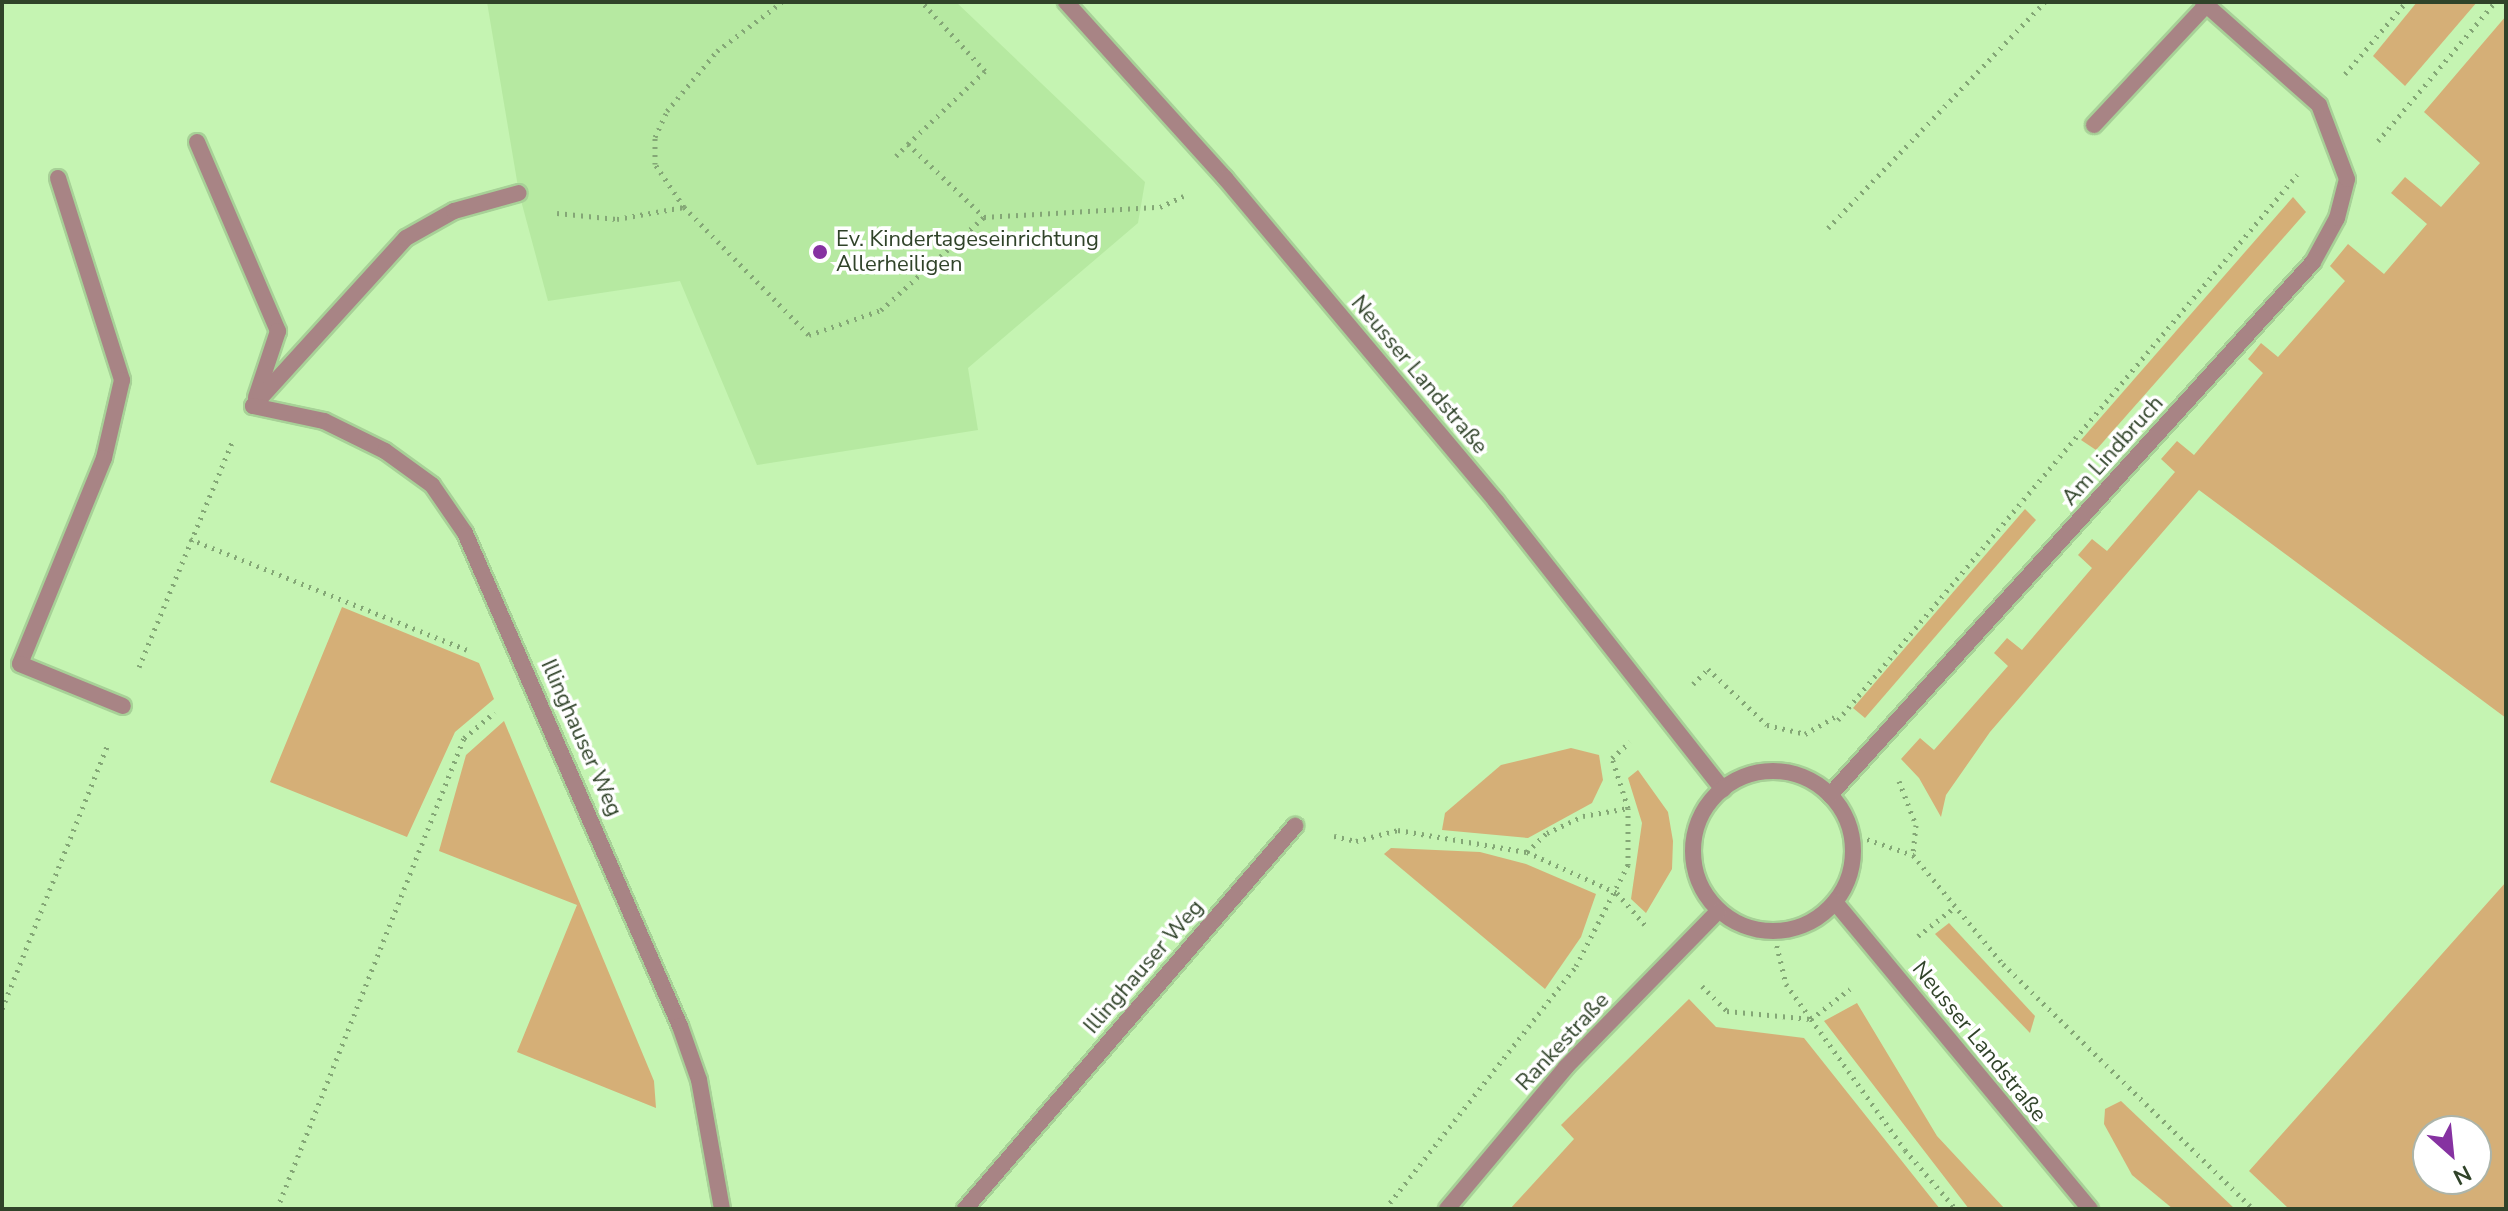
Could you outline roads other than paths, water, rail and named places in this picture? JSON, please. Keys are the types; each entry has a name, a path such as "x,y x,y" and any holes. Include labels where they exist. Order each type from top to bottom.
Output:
{"street":[{"name":"Neusser Landstraße","path":"1066,2 1225,178 1723,789"},
{"name":"Am Lindbruch","path":"1830,795 2313,262 2337,218 2347,179 2319,105 2206,3"},
{"path":"2094,125 2206,3"},
{"path":"197,142 278,331 253,406"},
{"path":"58,178 122,380 104,458 20,664 123,706"},
{"path":"253,406 406,238 454,211 519,193"},
{"name":"Illinghauser Weg","path":"253,406 324,421 385,451 432,485 465,533 680,1026 699,1080 722,1209"},
{"path":"1776,771 1814,782 1830,795 1852,834 1852,866 1835,902 1813,921 1773,930 1752,930 1718,911 1699,886 1693,847 1705,807 1723,789 1776,771"},
{"name":"Illinghauser Weg","path":"965,1209 1295,826"},
{"name":"Neusser Landstraße","path":"1835,902 2090,1209"},
{"name":"Rankestraße","path":"1447,1209 1566,1067 1718,911"}],"place":[{"name":"Ev. Kindertageseinrichtung Allerheiligen","path":"820,252"}]}
